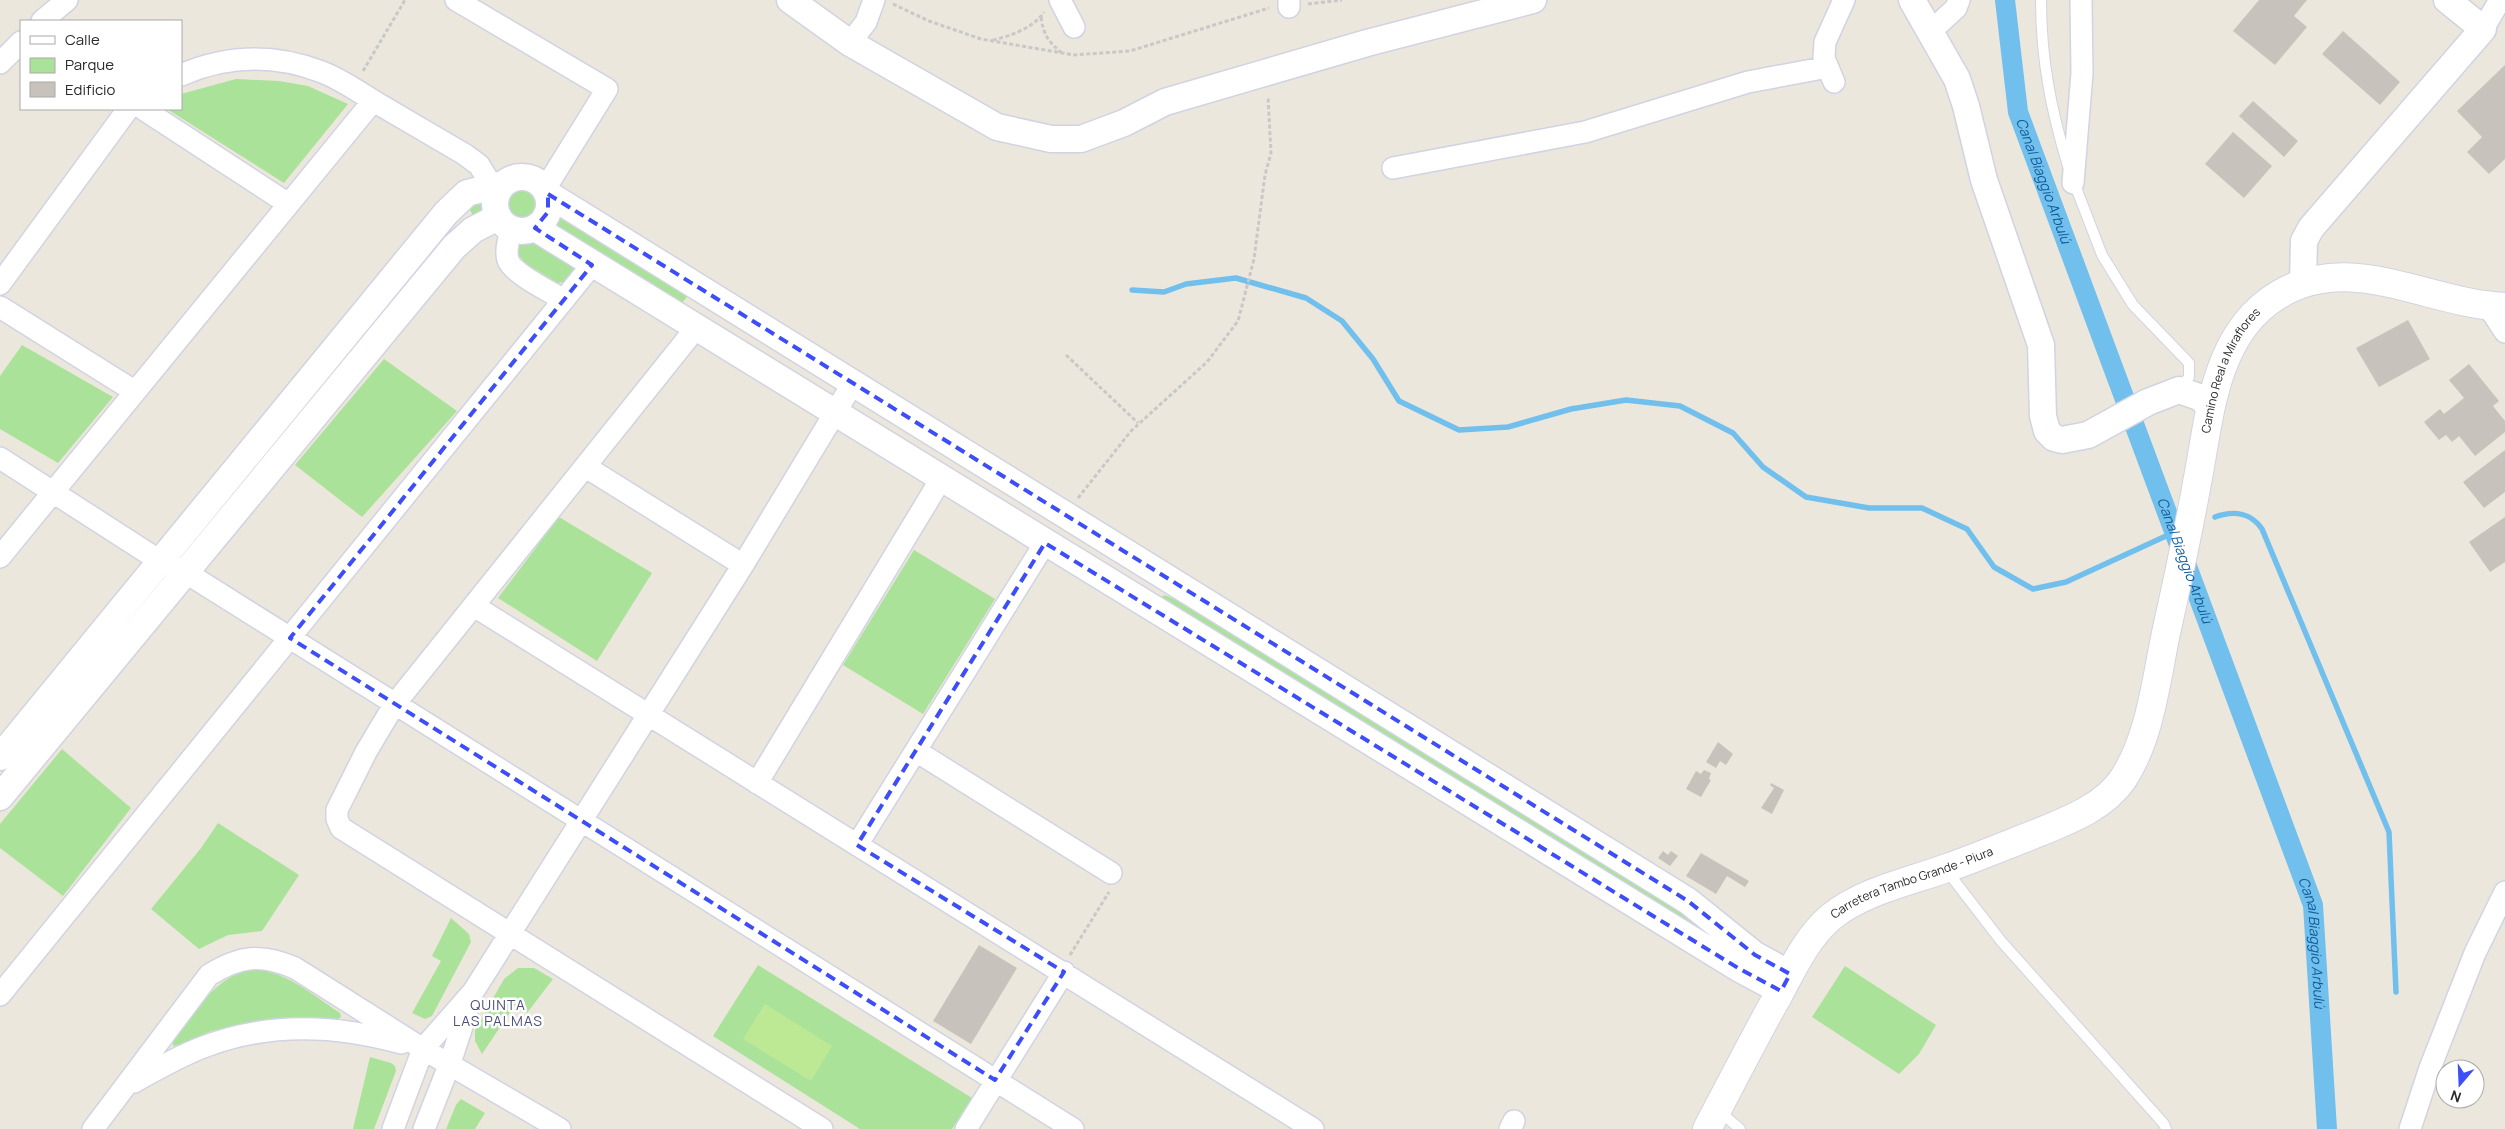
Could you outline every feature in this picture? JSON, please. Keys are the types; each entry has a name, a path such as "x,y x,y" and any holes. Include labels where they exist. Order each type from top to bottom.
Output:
{"main road":[{"name":"Camino Real a Miraflores","path":"2154,688 2197,484 2210,406 2220,373 2234,342 2247,322 2266,303 2303,283 2338,277 2391,282 2463,303 2497,306"},
{"name":"Carretera Tambo Grande - Piura","path":"1712,1119 1805,947 1829,918 1851,904 1886,888 1946,868 2078,816 2101,800 2121,782 2136,754 2154,688"}],"street":[{"path":"43,20 66,0"},
{"path":"0,797 454,247 473,230 544,220 548,212 546,192 608,89 456,0"},
{"path":"790,0 850,43 997,127 1051,139 1081,140 1124,123 1165,102 1367,43 1533,0"},
{"path":"850,43 866,22 874,0"},
{"path":"1393,168 1585,132 1748,82 1831,74 1824,58 1826,42 1844,0"},
{"path":"1912,0 1957,79 1975,138 1984,180 2040,345 2043,416 2047,431 2054,438 2062,440 2088,435 2148,402 2179,390 2199,397 2210,406"},
{"path":"1931,31 1956,8 1959,0"},
{"path":"2074,183 2082,72 2081,0"},
{"path":"2303,283 2304,241 2311,228 2496,15 2447,0"},
{"path":"1053,4 1074,27"},
{"path":"0,63 20,43"},
{"path":"182,75 218,63 238,59 268,59 292,63 324,73 464,154 498,185"},
{"path":"0,557 373,100"},
{"path":"0,284 127,110"},
{"path":"145,110 287,203"},
{"path":"0,757 446,213 467,192 498,185 510,179 528,177 536,181 546,192 1688,901 1785,982"},
{"path":"498,185 494,200 514,225 592,265 696,328 1738,968 1785,982"},
{"path":"514,225 506,251 508,261 514,270 564,300"},
{"path":"0,994 592,265"},
{"path":"2497,306 2505,332"},
{"path":"0,308 134,391"},
{"path":"696,328 394,705 366,752 337,810 338,823 341,828 822,1129"},
{"path":"393,1129 423,1049 473,992 509,932 743,565 853,383"},
{"path":"0,458 160,561 184,572 290,638 580,822 1072,1129"},
{"path":"586,467 743,565"},
{"path":"757,783 941,479"},
{"path":"857,846 1045,543"},
{"path":"474,606 857,846 1063,971 1313,1129"},
{"path":"916,750 1112,879"},
{"path":"2410,1129 2430,1068 2475,953 2505,892"},
{"path":"93,1129 209,975 226,964 261,957 277,960 295,968 423,1049 450,1063 560,1129"},
{"path":"966,1129 1063,971"},
{"path":"424,1129 450,1063 473,992"},
{"path":"128,1085 180,1057 206,1046 259,1032 292,1029 334,1029 370,1034 423,1049"}],"lane":[{"path":"2041,0 2043,58 2053,116 2074,183 2102,255 2133,305 2189,363 2189,377 2179,390"},
{"path":"1946,868 2001,941 2164,1124 2166,1129"},
{"path":"1712,1119 1740,1129"}],"path":[{"path":"353,89 405,0"},
{"path":"1289,3 1342,0"},
{"path":"990,41 1008,37 1041,16 1053,4"},
{"path":"1041,16 1042,31 1052,45 1064,54"},
{"path":"1065,515 1138,423 1207,362 1238,321 1254,259 1265,175 1271,153 1264,72"},
{"path":"1066,355 1138,423"},
{"path":"1063,971 1112,879"}],"highlighted area":[{"path":"548,194 1688,901 1755,955 1790,974 1781,991 1738,968 1045,543 857,845 1064,972 995,1080 290,638 592,265 535,228 548,212"}],"green space":[{"path":"236,79 279,81 308,86 348,104 284,183 169,110 182,110 182,94"},
{"path":"523,190 534,194 538,205 534,216 523,220 512,216 508,205 512,194"},
{"path":"488,198 489,209 474,218 465,200"},
{"path":"554,212 690,293 679,307 549,223"},
{"path":"531,239 574,266 573,274 565,282 558,283 526,264 516,252 520,242"},
{"path":"22,345 113,397 58,463 0,429 0,376"},
{"path":"384,359 457,411 362,517 295,465"},
{"path":"559,517 652,573 597,661 498,598"},
{"path":"914,550 995,599 923,714 843,665"},
{"path":"1164,595 1202,609 1601,854 1747,959 1159,600"},
{"path":"62,749 131,808 63,896 0,848 0,824"},
{"path":"218,823 299,875 262,931 228,935 199,949 151,909 201,848"},
{"path":"451,918 469,934 471,942 432,1016 425,1019 412,1013 441,961 432,956"},
{"path":"758,965 972,1098 952,1129 860,1129 713,1036"},
{"path":"1845,966 1936,1025 1919,1054 1899,1074 1812,1017"},
{"path":"518,968 534,968 553,979 527,1013 515,1005 482,1054 475,1041 475,1030 504,979"},
{"path":"254,969 289,979 340,1013 341,1017 338,1019 306,1018 243,1024 212,1031 183,1044 173,1046 173,1039 199,1006 218,986 241,973"},
{"path":"765,1004 832,1046 811,1081 743,1039"},
{"path":"370,1057 391,1063 395,1066 396,1071 374,1129 353,1129"},
{"path":"461,1099 485,1113 475,1129 446,1129 456,1105"}],"building":[{"path":"2259,0 2307,0 2294,16 2307,27 2275,65 2233,31"},
{"path":"2343,31 2400,82 2380,105 2322,54"},
{"path":"2505,65 2505,159 2489,174 2467,152 2482,137 2457,111"},
{"path":"2253,101 2298,141 2284,157 2239,116"},
{"path":"2233,132 2272,166 2244,198 2205,164"},
{"path":"2408,320 2430,359 2379,387 2356,348"},
{"path":"2469,364 2499,401 2493,406 2505,421 2505,432 2475,456 2459,436 2452,442 2446,435 2439,440 2424,422 2440,409 2444,414 2464,398 2449,380"},
{"path":"2505,450 2505,492 2484,508 2463,482"},
{"path":"2505,517 2505,562 2490,572 2469,542"},
{"path":"1718,742 1733,754 1726,765 1720,761 1716,768 1706,762"},
{"path":"1704,770 1711,773 1709,779 1711,780 1701,797 1686,789 1696,771 1701,774"},
{"path":"1771,783 1784,790 1772,814 1761,808 1774,788 1770,785"},
{"path":"1663,851 1668,855 1671,851 1678,856 1670,866 1658,858"},
{"path":"1701,853 1749,881 1745,887 1727,876 1716,894 1686,876"},
{"path":"979,945 1017,968 971,1044 933,1021"}],"waterway":[{"name":"Canal Biaggio Arbulú","path":"2005,0 2018,112 2313,905 2327,1129"},
{"path":"1132,290 1164,292 1186,284 1236,278 1306,298 1342,321 1373,359 1399,401 1459,430 1508,427 1571,409 1626,400 1680,406 1733,433 1763,467 1806,497 1869,508 1922,508 1967,529 1994,567 2033,589 2066,582 2179,530"},
{"path":"2215,517 2242,514 2253,519 2262,529 2389,832 2396,992"}],"district":[{"name":"QUINTA LAS PALMAS","path":"498,1014"}]}
